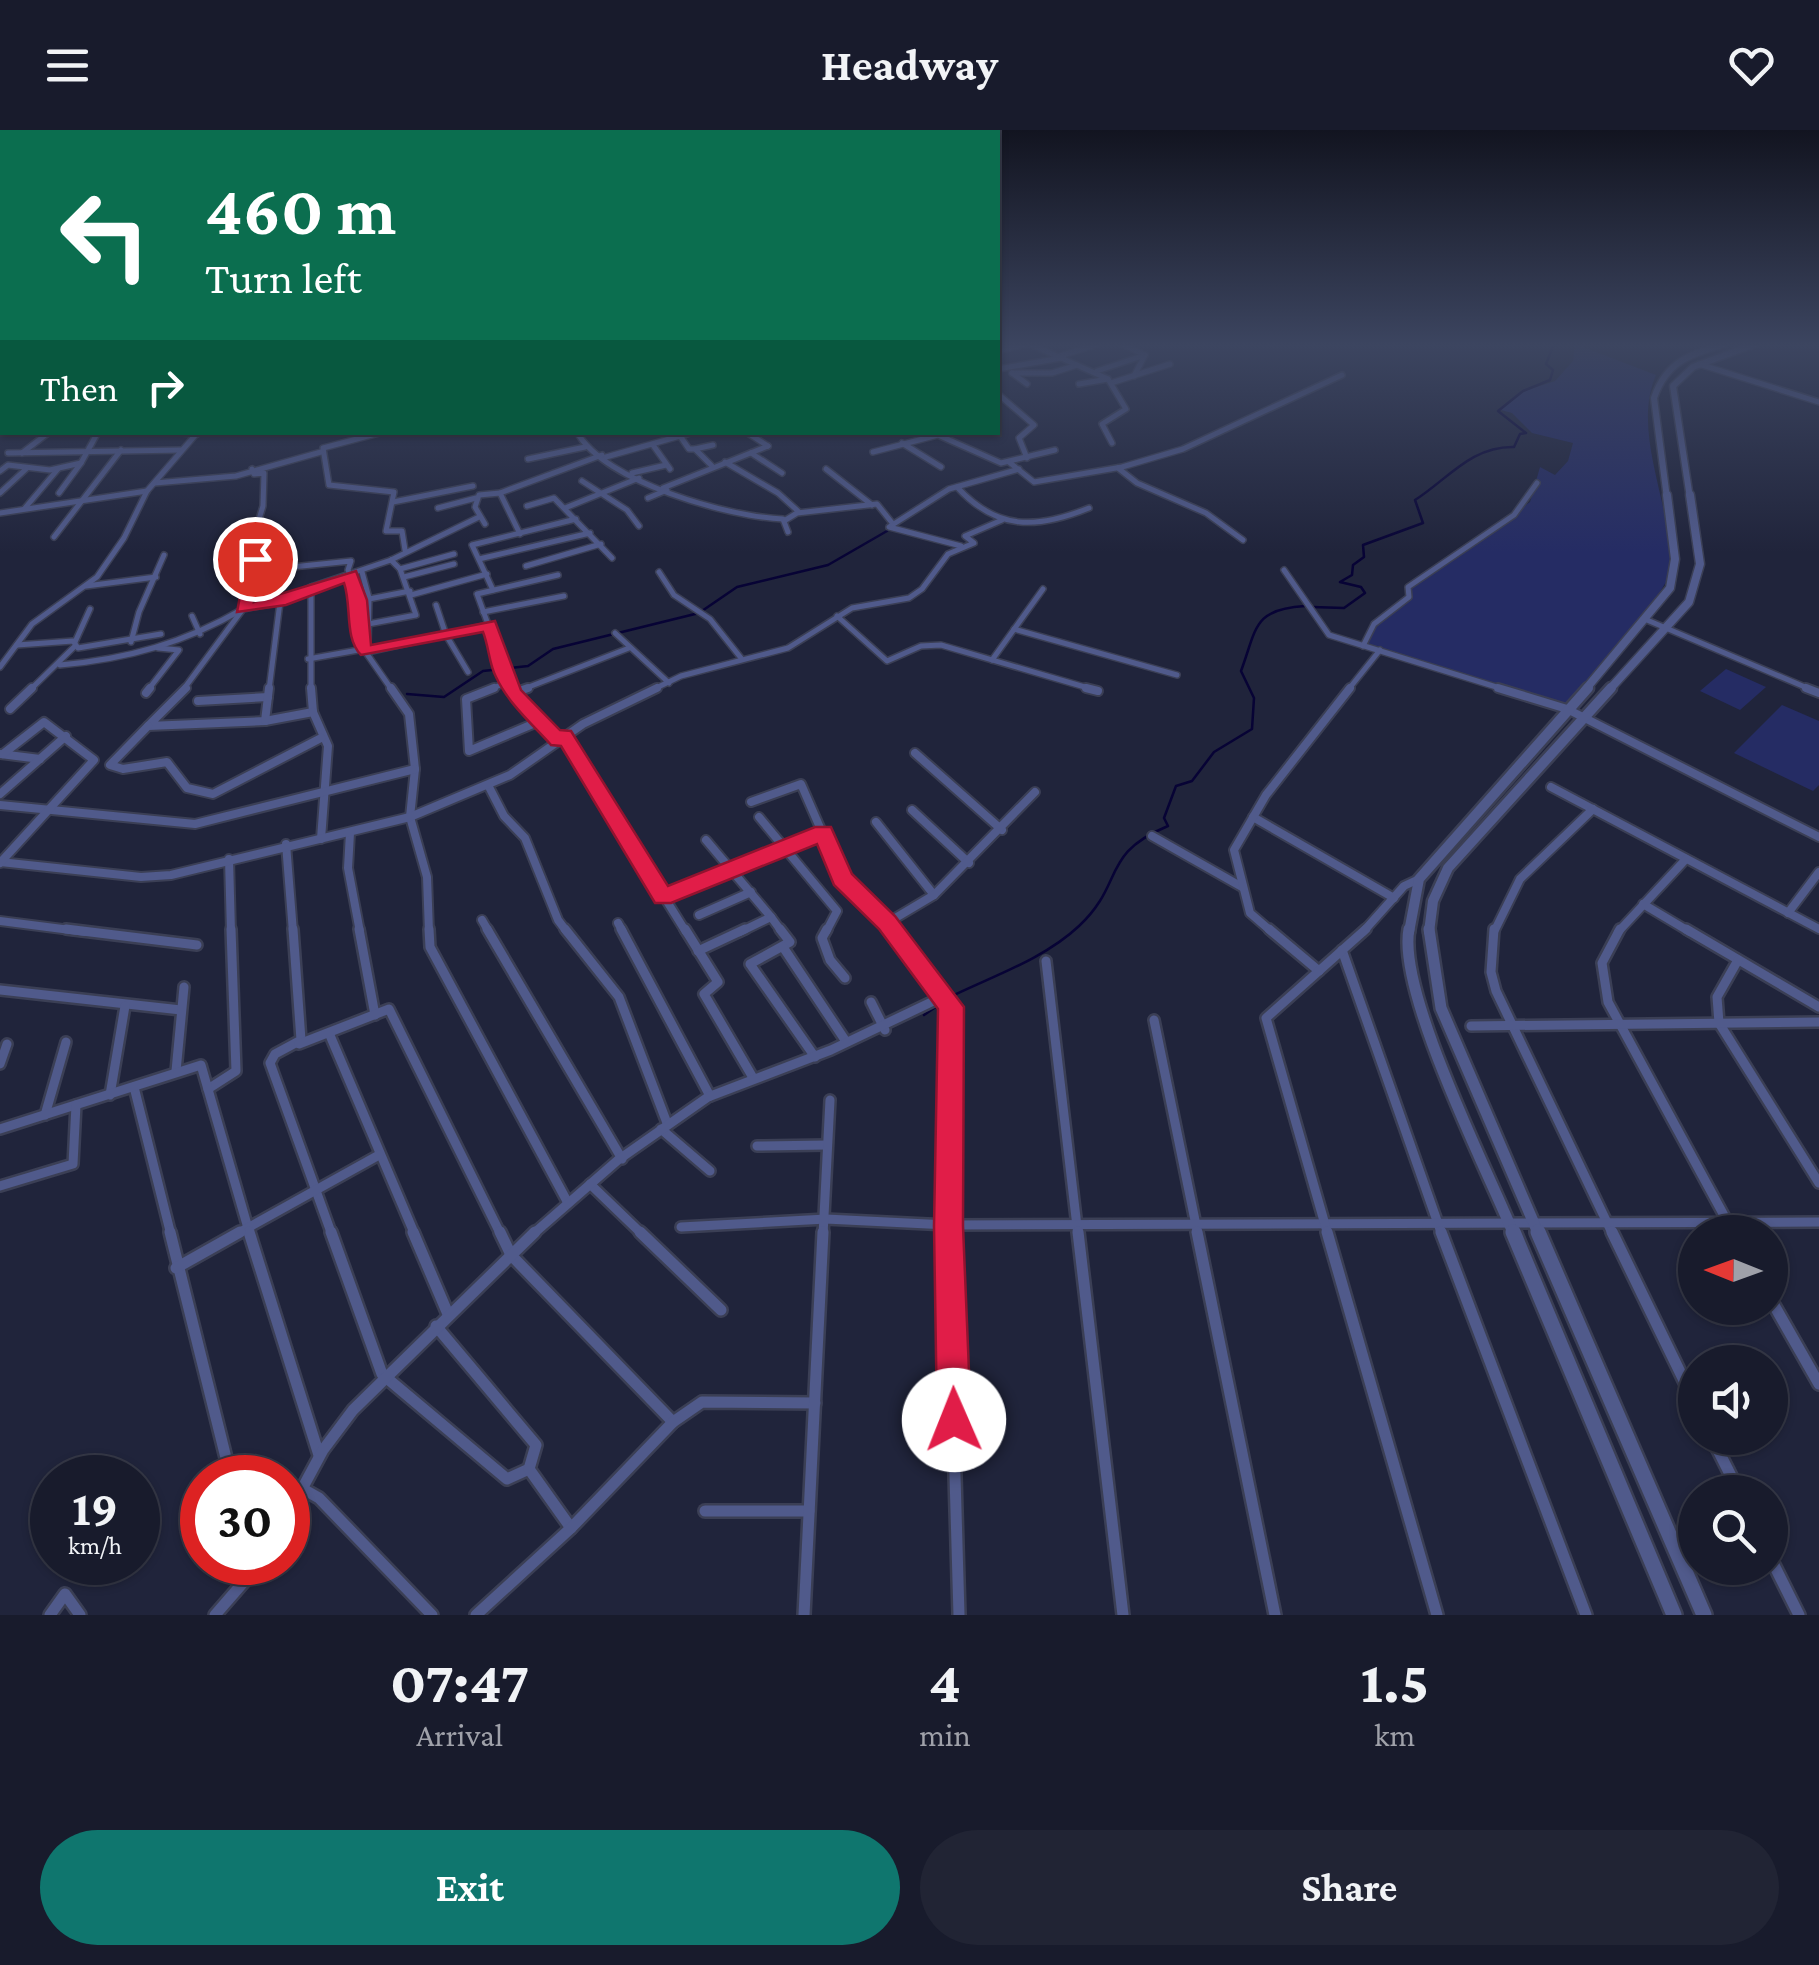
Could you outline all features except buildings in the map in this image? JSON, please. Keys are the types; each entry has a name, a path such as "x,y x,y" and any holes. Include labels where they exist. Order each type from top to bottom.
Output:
{"street":[{"path":"1024,413 1034,425 1019,438 1026,458"},
{"path":"1112,443 1102,424 1119,413"},
{"path":"873,452 940,435 954,445 1009,462 1034,482 1183,448 1259,413"},
{"path":"1437,1615 1266,1018 1419,878 1649,618 1675,572 1656,413"},
{"path":"1677,413 1700,564 1698,582 1689,602 1448,868 1438,882 1429,922 1430,964 1441,1008 1704,1615"},
{"path":"22,453 45,435"},
{"path":"59,493 82,464 97,435"},
{"path":"0,667 32,624 110,561 147,491 195,435"},
{"path":"155,483 205,480 322,452 326,446 372,435"},
{"path":"579,435 585,447 640,478 751,518 772,516 784,521 788,532"},
{"path":"630,473 668,467 645,435"},
{"path":"438,508 500,493 676,435"},
{"path":"680,435 688,450 713,445"},
{"path":"648,498 712,466 768,446 751,435"},
{"path":"904,443 906,435"},
{"path":"904,443 941,468"},
{"path":"528,459 585,447"},
{"path":"695,449 712,466"},
{"path":"54,537 121,450"},
{"path":"8,452 181,450"},
{"path":"1009,462 1055,450"},
{"path":"322,452 329,486 394,492 386,531 402,531 405,550"},
{"path":"751,453 782,473"},
{"path":"725,462 778,493 799,513"},
{"path":"1662,463 1684,467"},
{"path":"0,471 8,465 26,469 82,464"},
{"path":"1117,466 1137,483 1206,513 1243,540"},
{"path":"26,508 60,467"},
{"path":"0,493 26,469"},
{"path":"252,469 254,474 264,474 263,506 252,542 255,559 243,609 196,677 110,760 110,766 122,769 167,762 186,788 213,794 321,738"},
{"path":"826,469 872,506"},
{"path":"960,546 951,540 913,536 889,527 956,487 1019,470"},
{"path":"565,508 640,478"},
{"path":"364,479 365,491"},
{"path":"582,481 627,510 639,526"},
{"path":"1363,646 1363,639 1380,619 1409,596 1408,587 1508,520 1530,502 1536,483"},
{"path":"393,502 473,484 479,517 485,524"},
{"path":"1666,486 1678,485 1688,491"},
{"path":"956,487 979,513 1033,526 1089,508"},
{"path":"0,513 147,491"},
{"path":"500,493 520,534"},
{"path":"526,506 553,498 612,558"},
{"path":"784,521 799,513 878,504 893,524"},
{"path":"60,665 124,657 200,634 243,609 280,602 311,587 362,572 479,517"},
{"path":"493,590 472,545 576,519"},
{"path":"0,862 141,877 172,875 410,816 488,785 561,738 669,683 741,658 788,648 852,608 908,598 960,546 974,543 965,536 1002,520"},
{"path":"479,559 590,533"},
{"path":"526,566 601,544"},
{"path":"124,657 131,642 130,628 164,554"},
{"path":"400,569 454,554"},
{"path":"364,625 416,614 400,569 391,560"},
{"path":"292,567 350,561 350,574 365,599"},
{"path":"404,578 454,564"},
{"path":"1284,570 1322,631 1567,709 1819,837"},
{"path":"362,572 365,650 385,686 410,714 415,769 410,816 426,877 430,947 568,1203"},
{"path":"659,572 682,604 704,614 741,658"},
{"path":"365,599 410,593 487,574"},
{"path":"558,575 477,594 503,670 514,693 561,738 718,983 704,994 752,1076"},
{"path":"80,587 156,577"},
{"path":"311,587 308,658 313,712 321,738 328,746 320,839"},
{"path":"992,660 1043,589"},
{"path":"483,612 564,596"},
{"path":"265,721 280,602"},
{"path":"436,605 446,634 468,672"},
{"path":"10,710 60,665 75,645 90,609"},
{"path":"192,616 200,634"},
{"path":"837,616 887,661 921,646 941,645 1098,691"},
{"path":"1649,618 1819,691"},
{"path":"308,658 489,625"},
{"path":"1014,630 1178,675"},
{"path":"615,633 669,683"},
{"path":"17,644 131,642 161,634"},
{"path":"146,693 179,650 158,648"},
{"path":"514,693 629,648"},
{"path":"1319,971 1250,913 1234,850 1253,817 1380,650"},
{"path":"508,682 466,699 469,752 540,721"},
{"path":"198,701 268,697"},
{"path":"148,726 265,721 313,712"},
{"path":"0,862 94,760 42,722 1,754"},
{"path":"0,794 66,736"},
{"path":"915,753 1002,830"},
{"path":"1,754 40,758"},
{"path":"0,805 195,824 415,769"},
{"path":"751,802 801,784 842,878 887,922 951,1007 948,1226 959,1615"},
{"path":"488,785 504,816 525,838 558,920 619,997 664,1126 710,1171"},
{"path":"1551,786 1819,928"},
{"path":"887,922 934,894 1002,830 1035,792"},
{"path":"1593,809 1514,883 1494,924 1491,973 1510,1023 1678,1368"},
{"path":"912,810 969,862"},
{"path":"759,817 838,911 822,938 830,960 845,978"},
{"path":"1253,817 1394,898"},
{"path":"876,822 934,894"},
{"path":"350,833 348,868 375,1015"},
{"path":"663,897 823,833"},
{"path":"1152,836 1242,888"},
{"path":"706,840 790,938 783,947 750,964 815,1056"},
{"path":"286,844 299,1044"},
{"path":"208,1089 236,1071 229,858"},
{"path":"1686,859 1616,933 1601,960 1604,993 1616,1024 1723,1215"},
{"path":"1788,913 1819,872"},
{"path":"1419,878 1407,941 1416,1002 1674,1615"},
{"path":"699,915 751,892"},
{"path":"1643,904 1819,1007"},
{"path":"698,951 770,916"},
{"path":"482,920 622,1158"},
{"path":"0,922 197,944"},
{"path":"618,923 710,1096"},
{"path":"783,947 845,1040"},
{"path":"1342,950 1438,1224 1586,1615"},
{"path":"1738,960 1716,992 1714,1009 1719,1023 1819,1183"},
{"path":"1046,961 1124,1615"},
{"path":"176,1071 184,987"},
{"path":"0,990 181,1010"},
{"path":"310,1473 382,1374 568,1203 664,1126 710,1096 752,1076 815,1056 845,1040 885,1030 944,996"},
{"path":"871,1002 885,1030"},
{"path":"110,1095 125,1006"},
{"path":"436,1326 536,1445 529,1469 507,1479 382,1374 270,1063 274,1054 389,1009 512,1255 673,1422"},
{"path":"1154,1020 1275,1615"},
{"path":"1471,1026 1818,1023"},
{"path":"329,1033 448,1314"},
{"path":"46,1115 66,1042"},
{"path":"0,1064 8,1044"},
{"path":"0,1129 201,1065 320,1455"},
{"path":"134,1088 225,1455"},
{"path":"804,1615 830,1100"},
{"path":"0,1186 74,1164 76,1105"},
{"path":"758,1146 827,1145"},
{"path":"176,1268 379,1156"},
{"path":"590,1184 721,1310"},
{"path":"681,1227 826,1218 948,1226 1678,1225"},
{"path":"1788,1224 1819,1222"},
{"path":"1785,1325 1819,1384"},
{"path":"476,1615 570,1528 673,1422 702,1402 815,1403"},
{"path":"529,1469 570,1528"},
{"path":"310,1493 432,1615"},
{"path":"705,1511 809,1511"},
{"path":"215,1615 240,1585"},
{"path":"1784,1585 1798,1615"},
{"path":"50,1615 65,1594 80,1615"}],"shaded area":[{"path":"1512,413 1648,413 1668,534 1669,577 1567,709 1363,646 1374,624 1409,597 1408,587 1530,502 1540,467 1555,475 1568,461 1573,443 1532,433"},
{"path":"1726,669 1766,687 1740,710 1700,691"},
{"path":"1782,705 1819,721 1819,785 1813,791 1734,753"}],"waterway":[{"path":"1312,607 1344,608 1365,593 1361,587 1340,582 1352,575 1353,565 1364,557 1363,545 1423,523 1415,500 1472,458 1514,447 1520,434 1526,433 1501,413"},
{"path":"407,694 444,697 483,671 528,666 553,649 699,613 737,587 828,565 887,531"},
{"path":"950,997 1050,948 1093,911 1132,847 1168,826 1164,818 1176,786 1192,781 1214,752 1252,729 1254,698 1241,671 1260,623 1275,611 1305,606"},
{"path":"924,1015 940,1004"}],"route":[{"path":"255,559 243,609 280,602 350,574 359,600 360,644 367,652 489,625 502,654 502,672 514,693 558,740 564,736 663,897 823,833 842,878 887,922 951,1007 948,1226 954,1420"}]}
